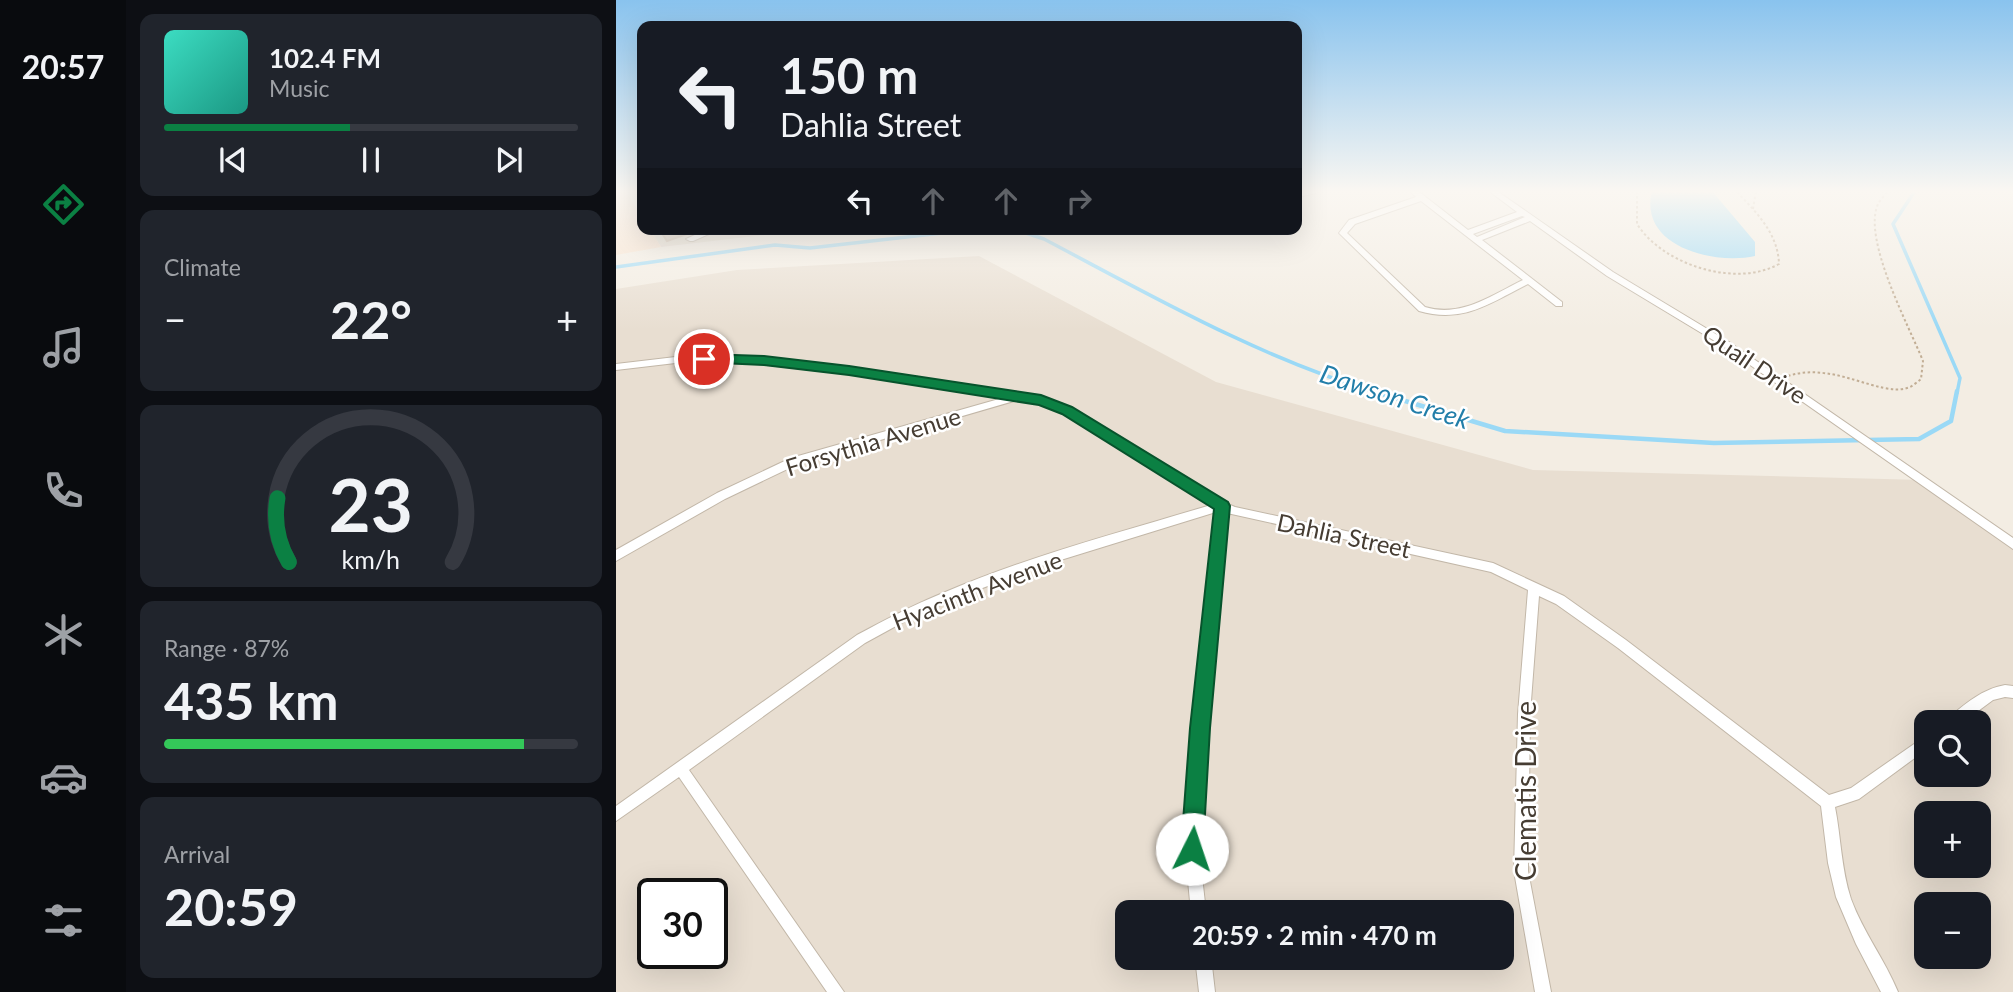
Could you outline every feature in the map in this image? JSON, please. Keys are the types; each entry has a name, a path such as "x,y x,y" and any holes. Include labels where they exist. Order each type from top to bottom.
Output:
{"street":[{"path":"690,239 694,237"},
{"path":"1347,237 1422,309 1436,314 1457,314 1529,281"},
{"path":"1473,237 1559,304"},
{"path":"1476,240 1482,237"},
{"name":"Quail Drive","path":"1557,237 1780,381 2013,544"},
{"name":"Dahlia Street","path":"616,367 672,360 731,358 849,371 1023,396 1067,410 1222,506 1493,568 1560,600 1622,644 1827,802"},
{"name":"Forsythia Avenue","path":"616,556 721,496 795,461 1023,396"},
{"path":"1198,900 1192,849 1200,728 1222,506"},
{"name":"Hyacinth Avenue","path":"616,814 861,639 900,616 1012,573 1222,506"},
{"name":"Clematis Drive","path":"1534,588 1524,714 1521,871 1543,992"},
{"path":"1969,710 1991,694 2004,689 2013,692"},
{"path":"1889,992 1863,944 1839,882 1834,830 1827,802 1854,794 1914,750"},
{"path":"681,769 836,992"},
{"path":"1204,970 1207,992"}],"path":[{"path":"1646,237 1668,254 1693,263 1738,273 1766,271 1779,264 1780,252 1772,237"},
{"path":"1780,381 1795,373 1821,372 1902,389 1921,379 1923,361 1875,237"}],"shaded area":[{"path":"616,237 655,237 661,247 616,255"},
{"path":"655,237 745,237 661,247"},
{"path":"979,256 1216,382 1533,470 1923,480 2013,544 2013,992 616,992 616,289 737,270"}],"water":[{"path":"1666,237 1751,237 1755,242 1755,256 1720,258 1683,248"}],"waterway":[{"name":"Dawson Creek","path":"616,267 775,245 810,248 904,237"},
{"name":"Dawson Creek","path":"1039,237 1249,344 1334,379 1378,393"},
{"name":"Dawson Creek","path":"1899,237 1960,378 1957,393"},
{"name":"Dawson Creek","path":"1372,391 1505,431 1714,443 1919,439 1951,421 1957,391"}],"route":[{"path":"704,359 731,358 849,371 1041,400 1067,410 1222,506 1200,728 1192,849"}]}
